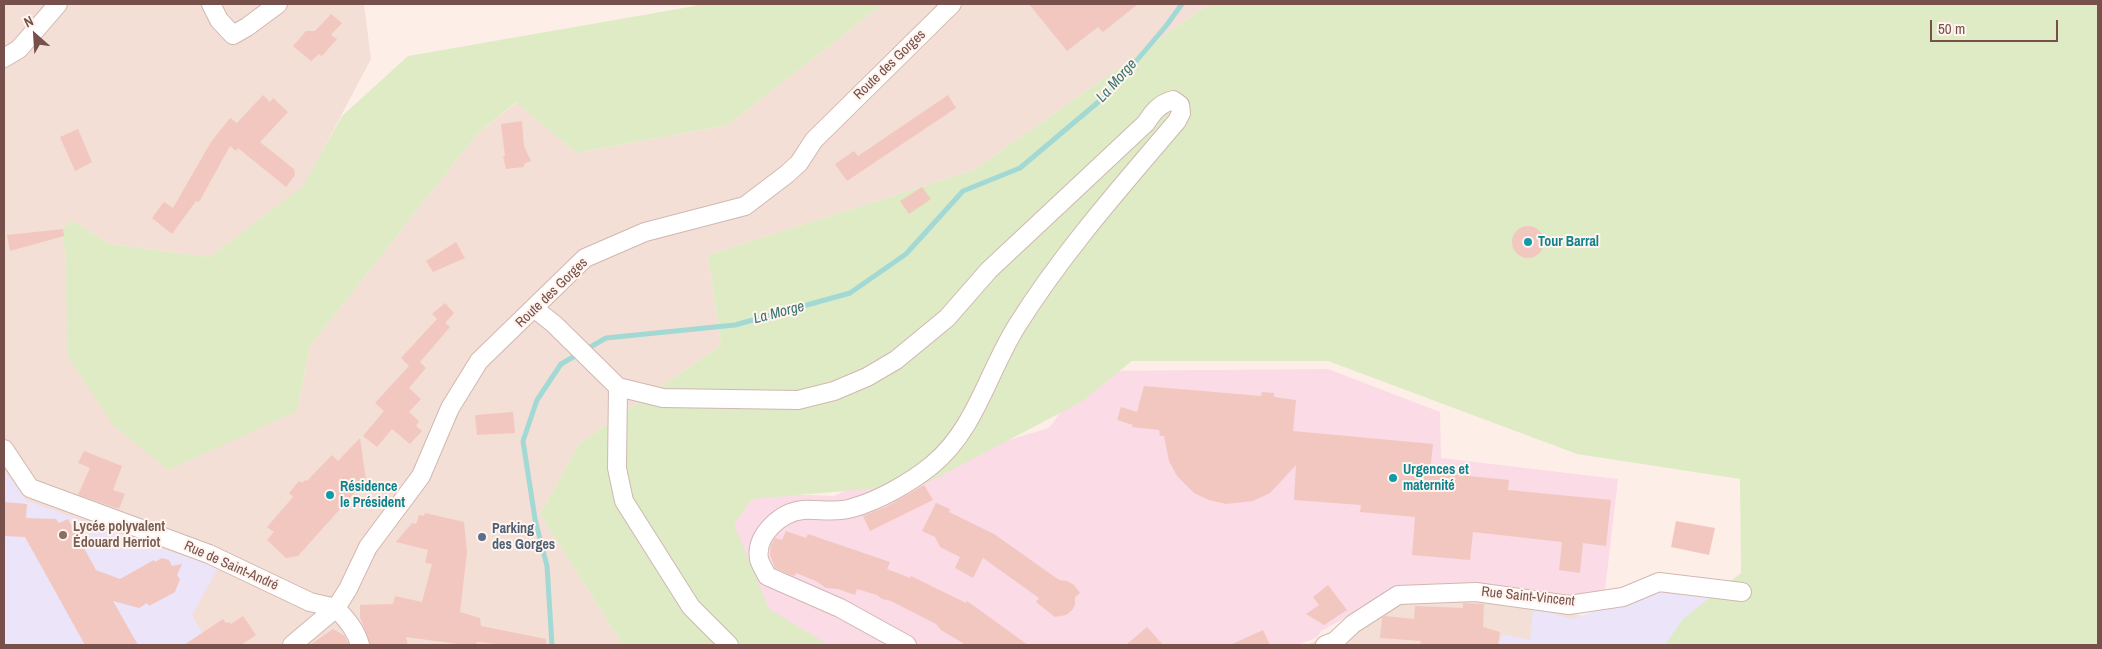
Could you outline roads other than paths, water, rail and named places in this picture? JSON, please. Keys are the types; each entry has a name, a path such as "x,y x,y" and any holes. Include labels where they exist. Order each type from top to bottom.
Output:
{"street":[{"path":"4,58 19,49 58,4"},
{"path":"211,4 219,20 232,35 247,27 278,4"},
{"name":"Route des Gorges","path":"292,645 336,608 348,589 368,547 421,476 450,408 479,362 586,258 645,232 745,206 793,169 814,140 952,4"},
{"path":"535,309 554,324 612,381 663,398 798,400 834,391 867,377 896,360 947,318 989,270 1146,124 1154,110 1164,102 1173,100 1180,105 1181,113 1177,122 1095,217 1048,278 1016,326 973,414 955,441 938,459 902,486 854,508 841,511 801,510 781,518 769,528 761,543 759,559 767,576 840,608 907,645"},
{"path":"612,381 617,468 624,501 690,607 729,645"},
{"name":"Rue de Saint-André","path":"4,449 30,488 209,554 310,602 336,608"},
{"name":"Rue Saint-Vincent","path":"1325,645 1335,642 1353,624 1398,595 1476,592 1570,604 1623,597 1659,582 1742,592"},
{"path":"336,608 349,623 360,645"}],"waterway":[{"name":"La Morge","path":"552,645 547,566 535,519 523,441 537,400 561,364 606,338 735,325 850,293 906,254 963,191 1020,168 1109,93 1166,26 1182,4"}],"place":[{"name":"Tour Barral","path":"1528,242"},
{"name":"Urgences et maternité","path":"1393,478"},
{"name":"Résidence le Président","path":"330,495"},
{"name":"Lycée polyvalent Édouard Herriot","path":"63,535"},
{"name":"Parking des Gorges","path":"482,537"}]}
